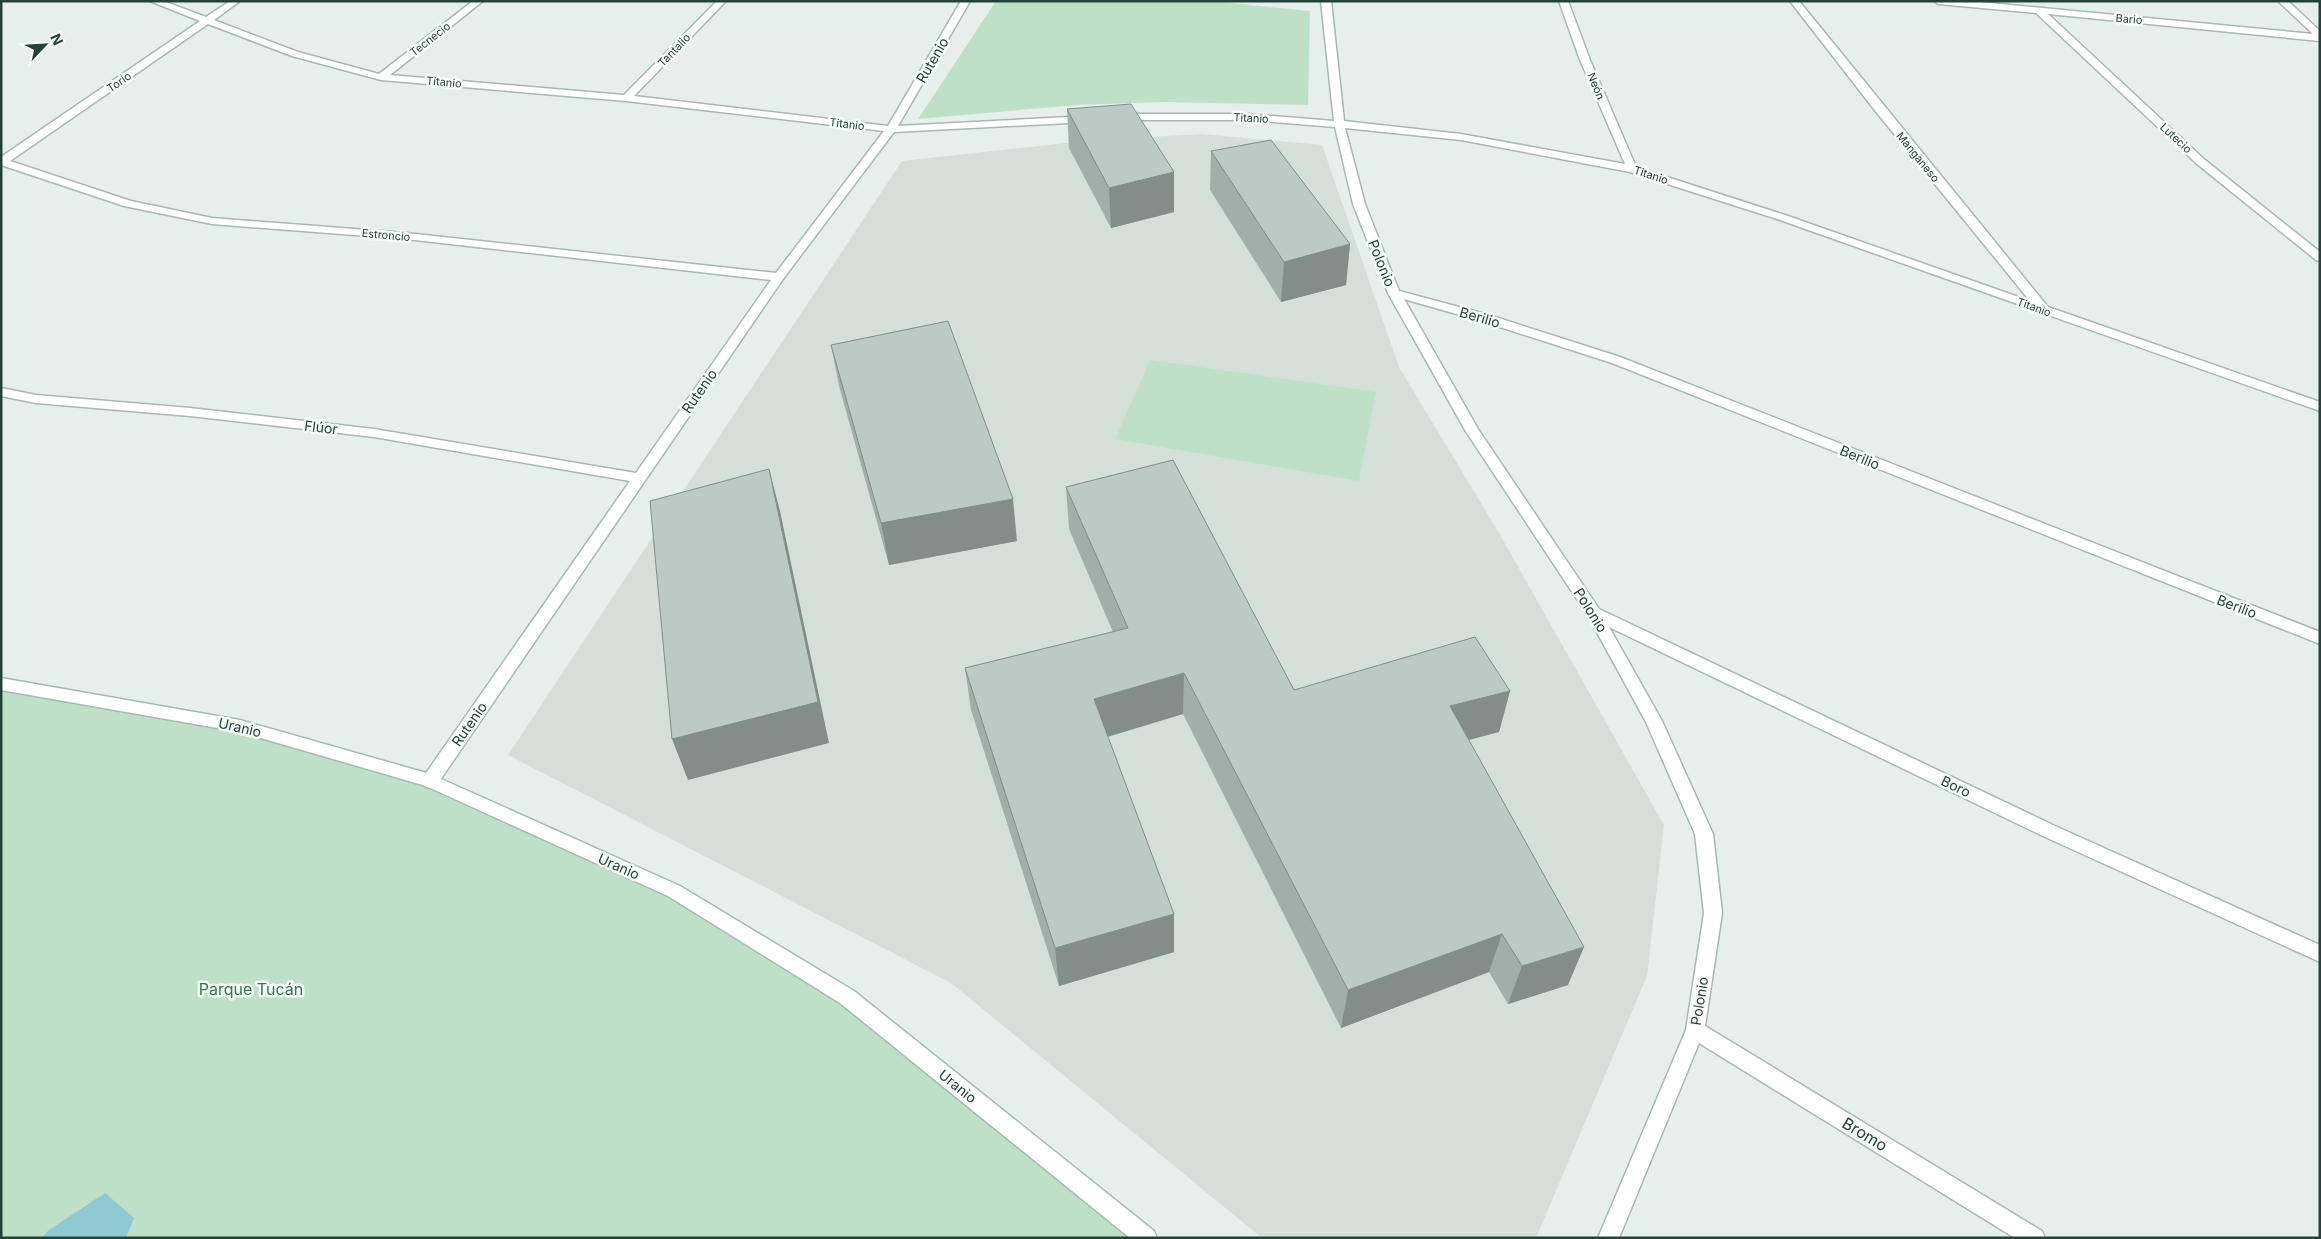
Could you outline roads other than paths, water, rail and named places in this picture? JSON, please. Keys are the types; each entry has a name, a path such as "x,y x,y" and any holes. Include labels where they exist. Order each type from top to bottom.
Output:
{"street":[{"name":"Titanio","path":"154,1 296,54 381,77 626,98 891,129 1105,118 1247,117 1461,137 1632,169 1781,217 2320,407"},
{"name":"Torio","path":"2,162 236,1"},
{"name":"Tecnecio","path":"381,77 479,1"},
{"name":"Tantalio","path":"626,98 722,1"},
{"name":"Rutenio","path":"430,780 779,278 891,129 966,1"},
{"name":"Polonio","path":"1326,1 1338,124 1359,204 1394,294 1472,430 1594,613 1654,721 1704,834 1713,913 1695,1030 1608,1238"},
{"name":"Neón","path":"1563,1 1585,60 1632,169"},
{"name":"Manganeso","path":"1794,1 1877,106 2045,311"},
{"name":"Bario","path":"1938,1 2320,37"},
{"path":"2282,1 2320,37"},
{"name":"Lutecio","path":"2039,11 2201,162 2320,258"},
{"name":"Estroncio","path":"2,162 128,204 212,220 406,236 779,278"},
{"name":"Berilio","path":"1394,294 1485,318 1616,360 2320,638"},
{"name":"Flúor","path":"1,392 36,400 190,412 374,433 639,478"},
{"name":"Boro","path":"1594,613 2049,831 2320,954"},
{"name":"Uranio","path":"1,684 240,726 430,780 674,891 847,997 1147,1238"},
{"name":"Bromo","path":"1695,1030 2035,1238"}],"water":[{"path":"105,1193 134,1218 126,1238 41,1238 49,1230"}],"park label":[{"name":"Parque Tucán","path":"251,989"}]}
